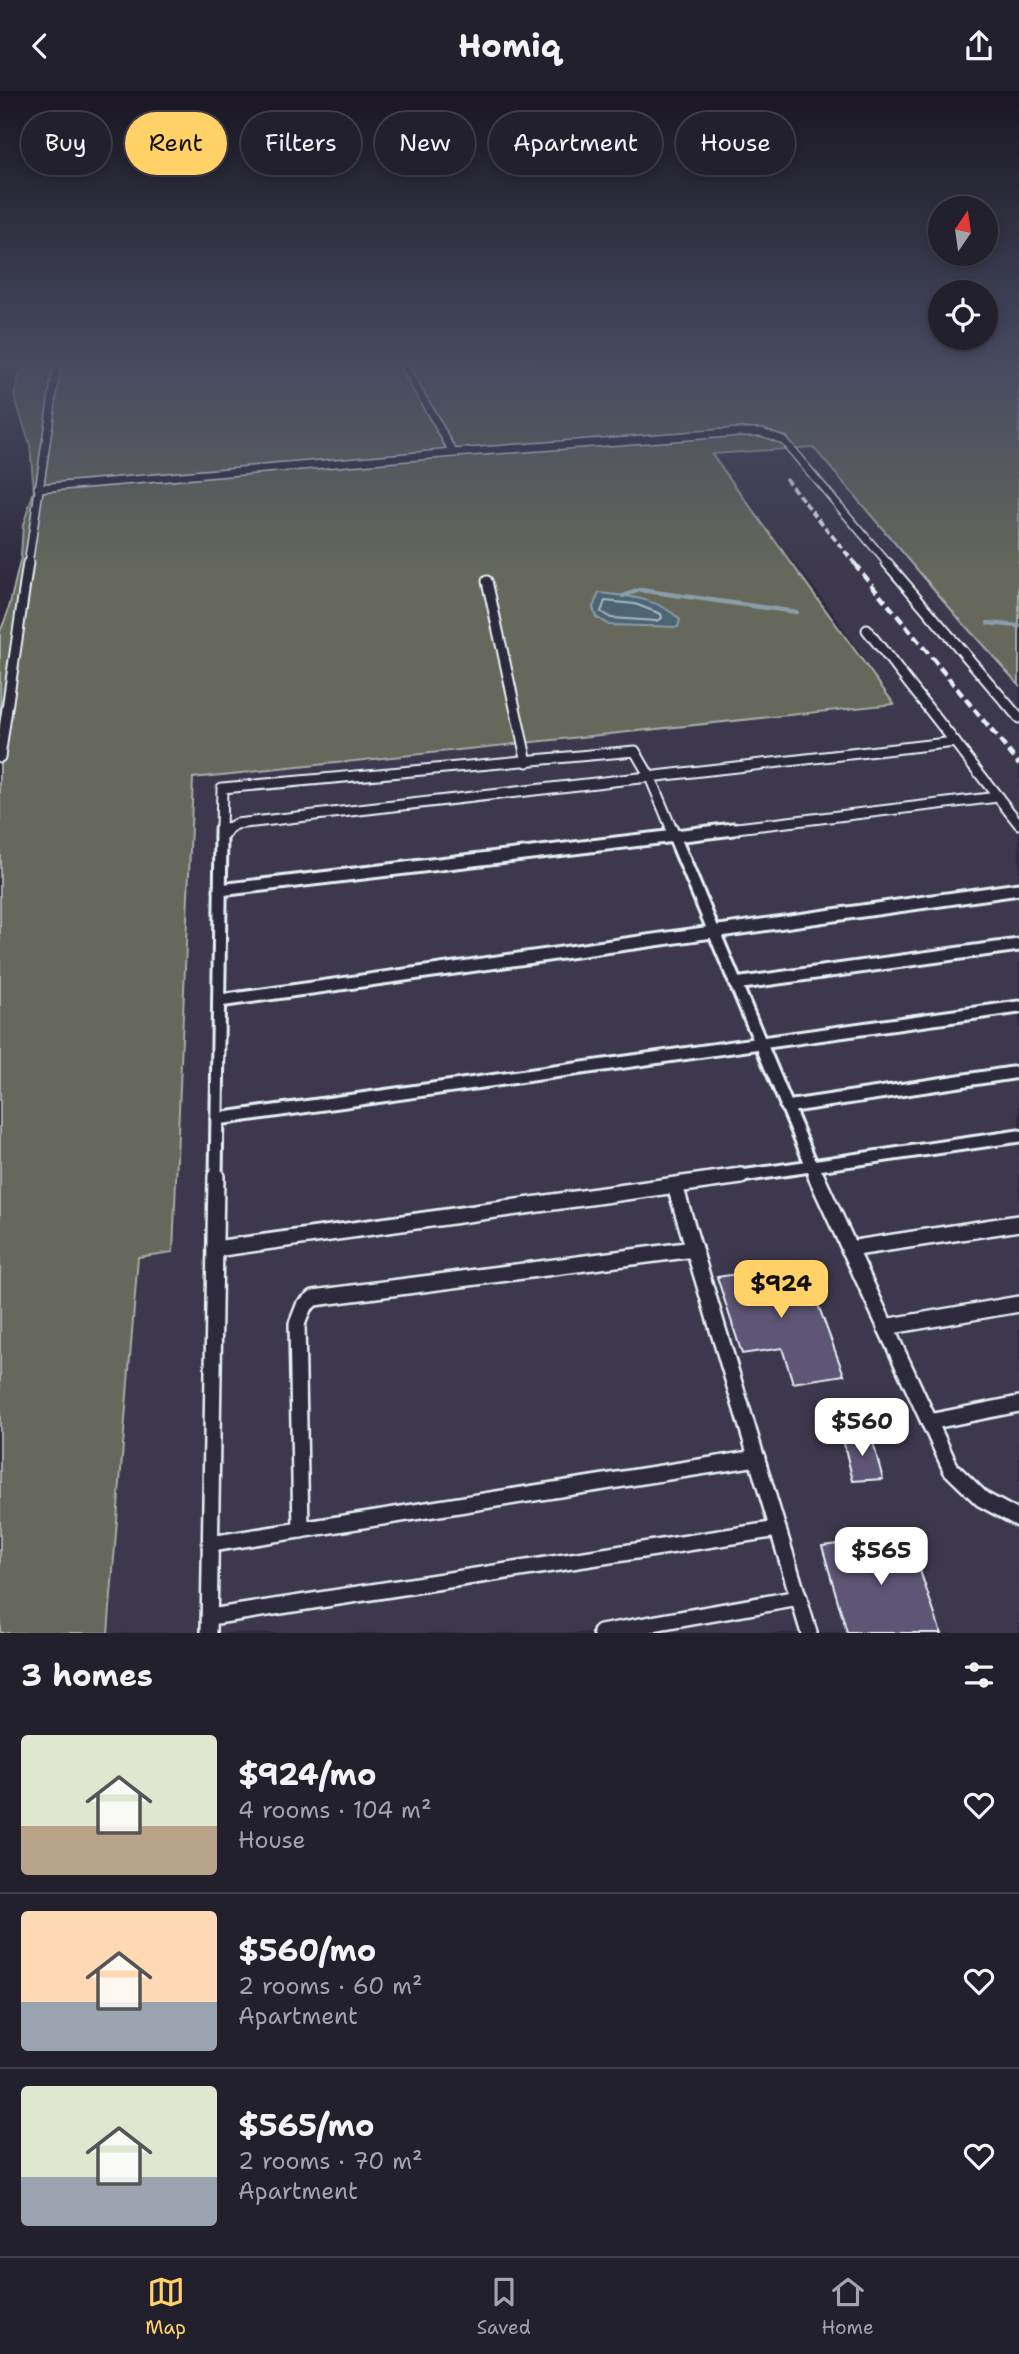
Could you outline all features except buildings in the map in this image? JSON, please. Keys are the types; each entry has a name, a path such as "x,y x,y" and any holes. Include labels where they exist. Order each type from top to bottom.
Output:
{"lane":[{"path":"0,757 47,433"},
{"path":"442,433 454,453"},
{"path":"38,488 727,433"},
{"path":"768,433 783,440 1019,718"},
{"path":"487,581 527,762"},
{"path":"867,630 1019,824"},
{"path":"221,837 228,828 236,824 955,742"},
{"path":"778,1529 210,1625 222,788 635,751 650,778 811,1166 951,1469 977,1498 1006,1515 1019,1519"},
{"path":"220,890 998,797"},
{"path":"219,1002 1019,888"},
{"path":"736,984 1019,945"},
{"path":"217,1119 1019,1007"},
{"path":"786,1107 1019,1072"},
{"path":"215,1249 1019,1136"},
{"path":"676,1186 809,1633"},
{"path":"849,1249 1019,1223"},
{"path":"301,1530 297,1324 304,1306 314,1298 694,1249"},
{"path":"885,1327 1019,1304"},
{"path":"929,1422 1019,1404"},
{"path":"211,1544 757,1458"},
{"path":"601,1633 799,1598"}],"shaded area":[{"path":"813,446 1019,683 1019,1633 108,1633 138,1257 173,1251 193,778 893,704 831,610 711,454"}],"green space":[{"path":"26,433 1019,433 1019,685 813,447 712,454 894,704 193,778 173,1252 138,1257 108,1633 0,1633 0,632 8,612 21,557 23,525 34,491 30,445"}],"water":[{"path":"599,593 632,597 663,607 680,620 678,627 609,625 596,617 593,607"}],"waterway":[{"path":"623,596 640,590 796,612"},
{"path":"988,623 1019,626"}],"railway":[{"path":"785,478 856,565"},
{"path":"854,563 1019,764"}]}
